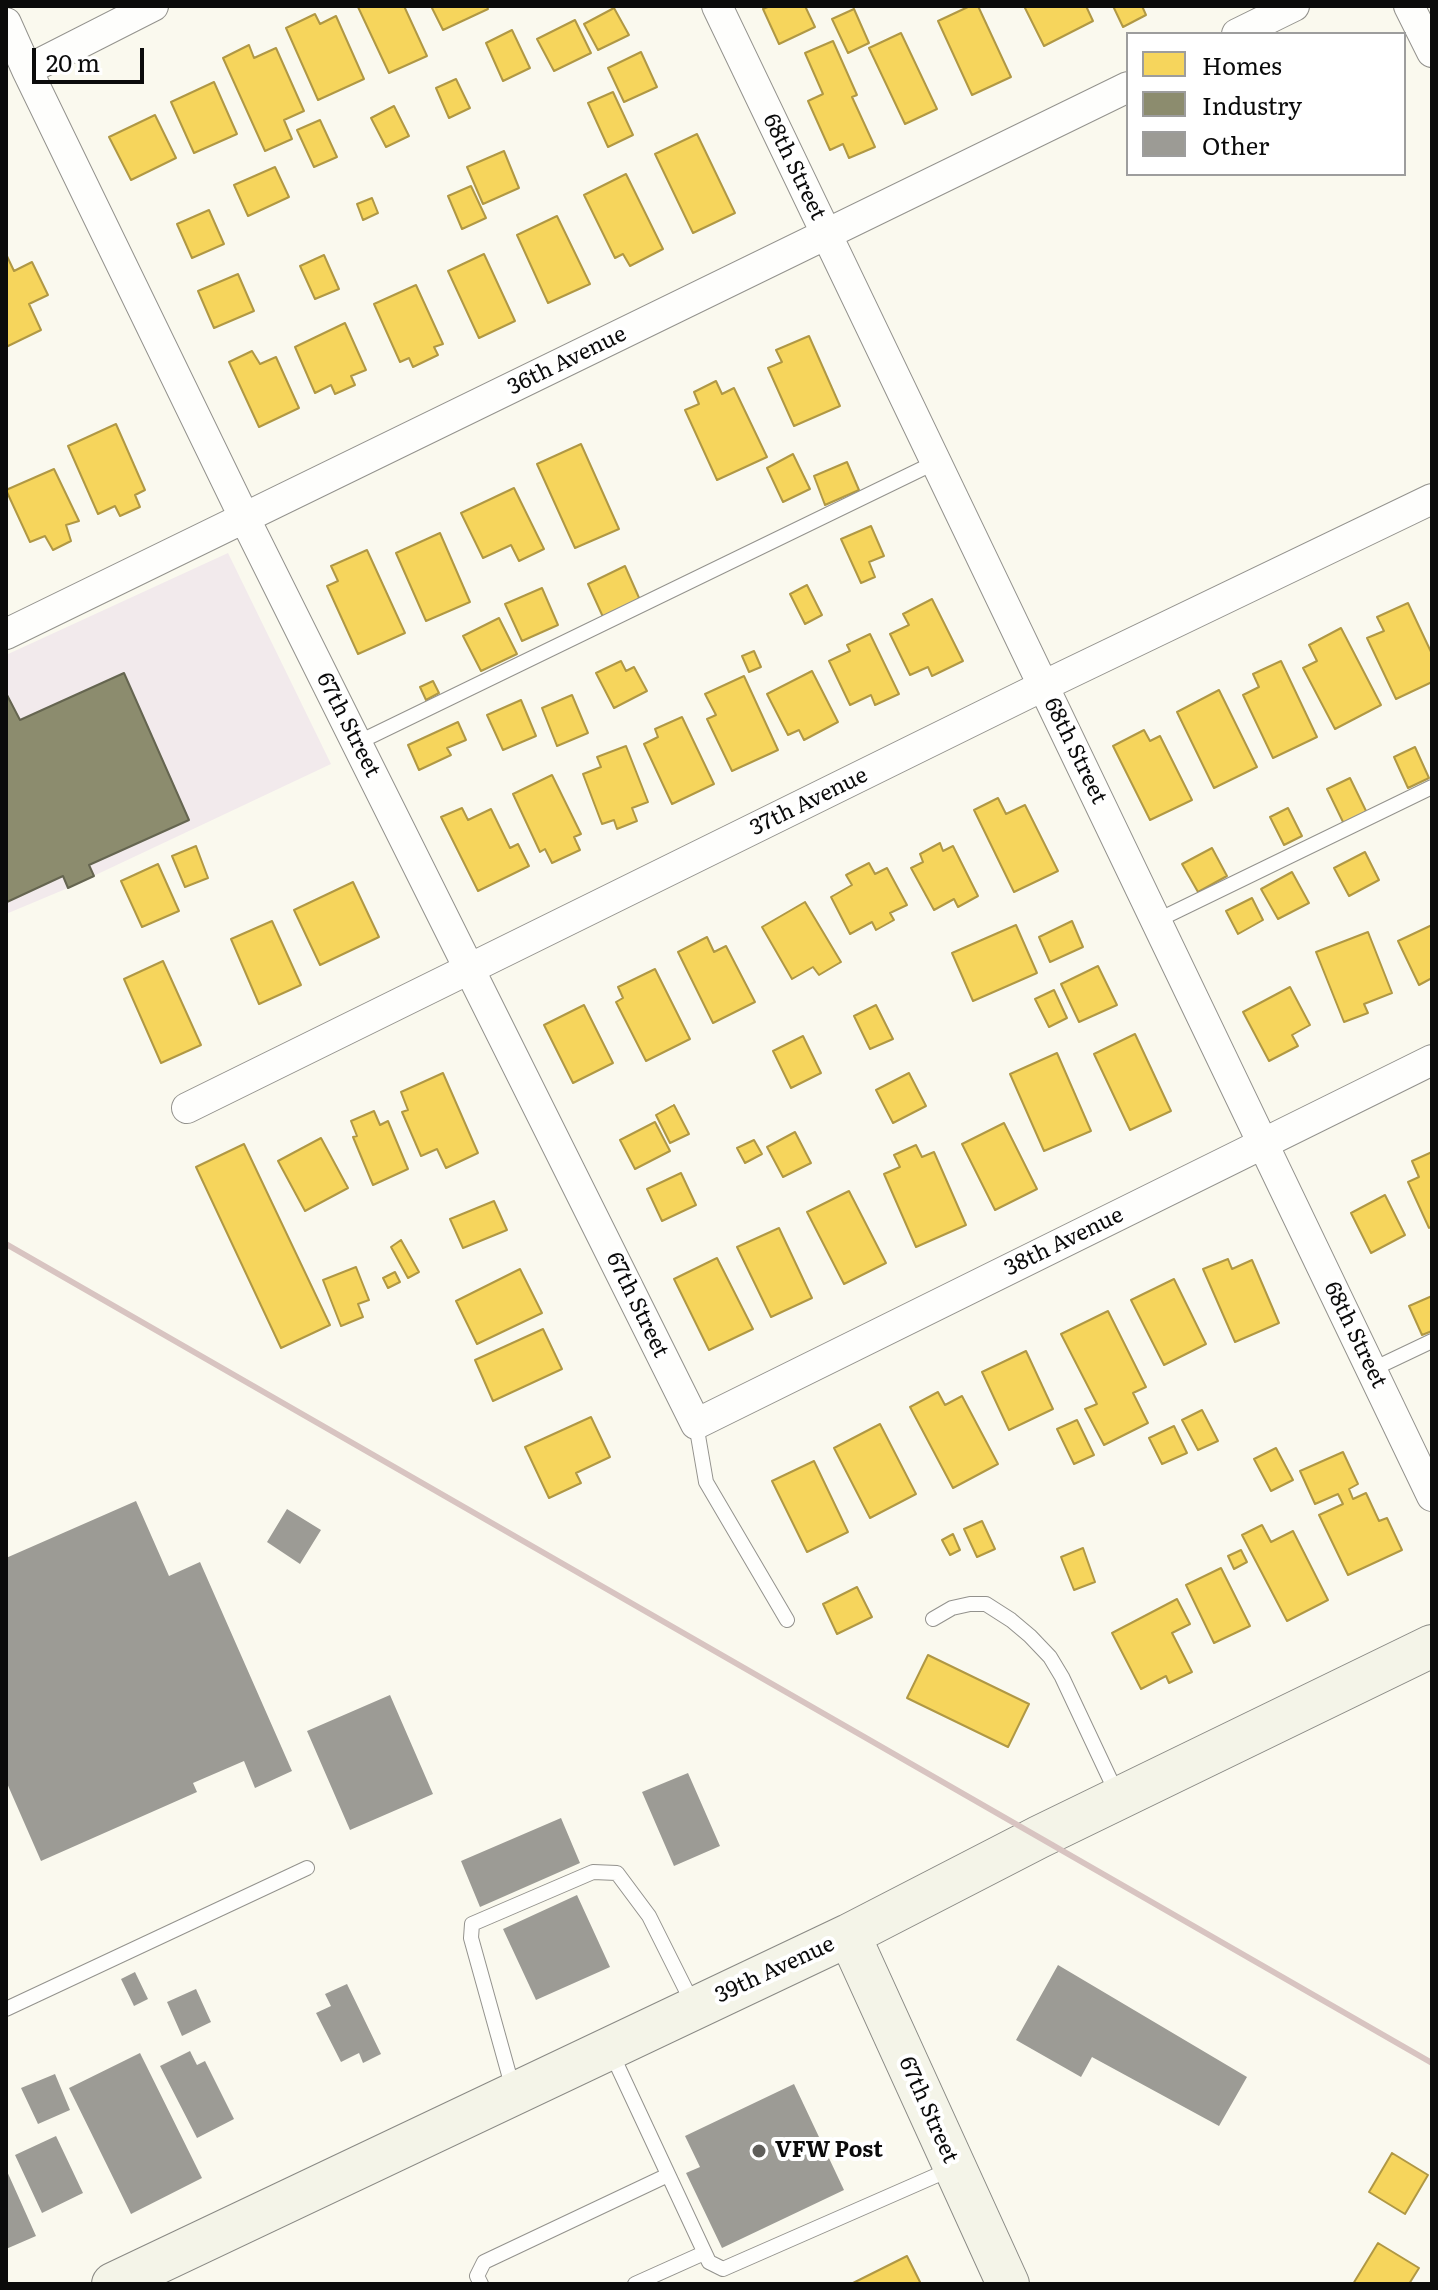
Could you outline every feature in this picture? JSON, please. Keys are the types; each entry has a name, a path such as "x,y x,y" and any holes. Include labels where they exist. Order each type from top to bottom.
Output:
{"main road":[{"name":"39th Avenue","path":"113,2284 849,1935 1119,1798 1432,1646"},
{"name":"67th Street","path":"849,1935 1008,2284"}],"street":[{"path":"27,70 153,6"},
{"name":"68th Street","path":"718,6 1432,1496"},
{"path":"1241,32 1294,6"},
{"path":"1409,6 1432,52"},
{"name":"67th Street","path":"6,23 244,517 696,1424"},
{"name":"36th Avenue","path":"6,634 1126,88"},
{"name":"37th Avenue","path":"187,1108 1043,686 1432,499"},
{"name":"38th Avenue","path":"696,1424 1432,1060"}],"lane":[{"path":"357,743 936,462"},
{"path":"1156,921 1432,787"},
{"path":"1371,1370 1432,1341"},
{"path":"696,1424 706,1482 787,1620"},
{"path":"933,1619 952,1608 986,1604 1030,1636 1050,1657 1062,1677 1119,1798"},
{"path":"6,2009 307,1868"},
{"path":"514,2094 471,1938 472,1924 593,1872 617,1873 649,1916 695,2008"},
{"path":"610,2049 704,2253 709,2262 723,2269 955,2168"},
{"path":"481,2284 477,2276 484,2262 668,2175"},
{"path":"635,2284 704,2253"}],"shaded area":[{"path":"228,553 331,764 6,914 6,655"}],"building: Homes":[{"path":"404,6 427,56 389,73 358,7"},
{"path":"431,6 486,6 488,9 443,30"},
{"path":"770,6 805,6 815,27 779,44 763,9"},
{"path":"970,6 978,6 1011,77 972,95 938,21"},
{"path":"1024,6 1086,6 1093,21 1044,46"},
{"path":"1113,6 1142,6 1146,15 1123,27"},
{"path":"614,8 629,35 598,50 584,24"},
{"path":"854,9 869,43 848,53 832,19"},
{"path":"315,14 320,24 336,16 364,79 318,100 286,28"},
{"path":"575,20 591,53 554,71 537,39"},
{"path":"512,30 530,68 503,81 486,43"},
{"path":"901,33 937,109 905,124 869,48"},
{"path":"833,41 857,95 852,97 875,147 849,158 843,144 830,150 808,101 823,94 805,53"},
{"path":"249,45 254,58 276,48 304,111 284,120 292,139 265,151 223,58"},
{"path":"641,52 657,87 624,102 608,68"},
{"path":"456,79 470,108 449,118 436,88"},
{"path":"214,82 237,134 194,153 171,102"},
{"path":"613,92 633,135 608,147 588,103"},
{"path":"394,106 409,136 386,147 371,118"},
{"path":"155,115 176,158 131,180 109,137"},
{"path":"320,120 337,157 314,167 297,130"},
{"path":"697,134 735,213 693,233 655,154"},
{"path":"504,151 519,188 483,204 467,167"},
{"path":"275,167 289,197 248,216 234,185"},
{"path":"626,174 663,249 630,266 623,254 615,258 584,195"},
{"path":"471,186 486,218 462,229 448,196"},
{"path":"372,198 378,213 363,220 357,204"},
{"path":"209,210 224,244 192,258 177,224"},
{"path":"557,216 590,284 548,303 517,235"},
{"path":"6,254 14,271 32,262 48,295 29,304 41,330 6,347"},
{"path":"484,254 515,321 479,338 448,271"},
{"path":"324,255 339,289 315,299 300,266"},
{"path":"238,274 254,311 214,328 198,291"},
{"path":"416,285 443,344 434,347 438,355 413,367 409,358 400,362 374,304"},
{"path":"345,323 366,370 351,376 355,385 335,394 331,385 315,393 295,347"},
{"path":"809,336 840,406 794,426 768,368 782,362 776,350"},
{"path":"252,351 260,364 276,357 299,408 259,427 229,362"},
{"path":"716,381 722,394 734,388 767,457 717,480 685,410 699,404 694,392"},
{"path":"116,424 145,490 135,495 140,507 120,516 115,506 98,514 68,446"},
{"path":"581,444 619,529 575,548 537,464"},
{"path":"793,454 810,489 783,502 767,468"},
{"path":"847,462 859,490 825,505 814,476"},
{"path":"54,469 79,521 66,525 71,541 53,550 45,536 30,542 6,490"},
{"path":"514,488 544,549 519,561 511,545 483,558 461,513"},
{"path":"871,526 884,556 869,562 875,577 861,583 841,539"},
{"path":"440,533 470,602 426,621 396,553"},
{"path":"367,550 405,633 358,654 327,586 338,581 331,566"},
{"path":"625,566 640,600 603,617 588,584"},
{"path":"807,585 822,615 805,624 790,594"},
{"path":"542,588 558,625 522,641 505,604"},
{"path":"932,599 963,661 932,676 928,667 910,675 890,634 909,625 903,614"},
{"path":"1408,603 1432,654 1432,682 1396,699 1367,638 1384,631 1377,617"},
{"path":"499,618 517,654 481,671 463,636"},
{"path":"1341,628 1381,705 1335,729 1303,668 1317,661 1309,645"},
{"path":"870,634 899,694 875,705 871,695 850,705 829,661 850,651 847,645"},
{"path":"754,651 761,667 749,672 742,656"},
{"path":"621,661 626,671 634,667 647,691 614,708 596,673"},
{"path":"1281,661 1317,737 1273,758 1243,695 1259,687 1253,674"},
{"path":"812,671 838,722 804,740 799,730 788,735 767,694"},
{"path":"744,676 778,750 732,771 707,719 716,715 705,694"},
{"path":"433,681 439,693 426,700 420,687"},
{"path":"1219,690 1257,767 1214,788 1177,712"},
{"path":"572,695 588,733 557,746 542,708"},
{"path":"521,700 536,736 503,750 487,715"},
{"path":"682,717 714,784 672,804 644,744 658,737 655,729"},
{"path":"458,722 466,740 447,748 451,755 419,770 408,745"},
{"path":"1144,730 1150,741 1160,736 1192,800 1150,820 1113,746"},
{"path":"626,746 648,802 632,808 637,821 617,829 614,820 602,824 583,774 601,767 597,757"},
{"path":"1415,747 1429,778 1408,788 1394,757"},
{"path":"552,775 581,834 574,837 580,850 552,863 545,849 540,852 513,794"},
{"path":"1350,778 1367,813 1344,824 1327,789"},
{"path":"998,798 1006,814 1025,805 1058,871 1014,892 974,810"},
{"path":"462,808 468,820 491,809 510,848 518,844 529,866 478,891 441,817"},
{"path":"1288,808 1302,836 1284,845 1270,817"},
{"path":"940,843 943,851 953,846 978,896 958,907 954,899 934,910 911,868 923,862 920,854"},
{"path":"196,846 208,878 185,887 172,856"},
{"path":"1212,848 1227,876 1198,892 1182,864"},
{"path":"1365,852 1379,880 1349,896 1334,868"},
{"path":"869,863 875,874 887,868 907,905 890,913 894,920 876,930 872,922 850,934 831,897 852,885 846,875"},
{"path":"158,864 179,911 142,927 121,881"},
{"path":"1292,872 1309,903 1278,919 1261,889"},
{"path":"353,882 379,937 320,965 294,910"},
{"path":"1252,898 1263,920 1238,934 1226,911"},
{"path":"805,902 841,962 819,975 813,967 792,979 762,927"},
{"path":"272,921 301,985 259,1004 231,939"},
{"path":"1072,921 1083,947 1050,962 1039,937"},
{"path":"1016,925 1037,973 973,1001 952,953"},
{"path":"1432,925 1432,978 1419,985 1398,941"},
{"path":"1368,932 1392,993 1364,1004 1368,1013 1344,1022 1316,952"},
{"path":"707,937 714,952 726,946 755,1002 713,1023 678,952"},
{"path":"163,961 201,1045 161,1063 124,979"},
{"path":"1098,966 1117,1005 1079,1022 1061,984"},
{"path":"655,969 690,1039 646,1061 616,1002 623,998 618,987"},
{"path":"1290,987 1310,1025 1292,1035 1298,1046 1269,1061 1243,1012"},
{"path":"1054,990 1067,1018 1049,1027 1035,999"},
{"path":"584,1005 613,1063 573,1083 544,1025"},
{"path":"876,1005 893,1039 870,1049 854,1016"},
{"path":"1135,1034 1171,1111 1130,1130 1094,1054"},
{"path":"803,1036 821,1073 791,1088 773,1051"},
{"path":"1057,1053 1091,1131 1044,1151 1010,1074"},
{"path":"443,1073 478,1153 446,1168 437,1149 421,1156 402,1112 408,1110 401,1092"},
{"path":"909,1073 926,1106 893,1123 876,1090"},
{"path":"674,1105 689,1134 670,1143 656,1115"},
{"path":"374,1111 380,1125 388,1121 408,1169 373,1185 353,1137 357,1136 351,1121"},
{"path":"655,1122 670,1151 635,1169 620,1140"},
{"path":"1004,1123 1037,1189 995,1210 962,1144"},
{"path":"795,1132 811,1163 783,1177 767,1147"},
{"path":"321,1138 348,1188 305,1211 278,1161"},
{"path":"754,1140 762,1154 745,1163 737,1148"},
{"path":"244,1144 330,1325 281,1348 196,1167"},
{"path":"916,1145 922,1157 934,1152 966,1225 916,1247 884,1174 900,1167 894,1155"},
{"path":"1432,1152 1432,1226 1429,1228 1408,1182 1419,1177 1412,1161"},
{"path":"681,1173 696,1205 662,1221 647,1189"},
{"path":"849,1191 886,1263 844,1284 807,1212"},
{"path":"1385,1195 1405,1235 1371,1253 1351,1213"},
{"path":"494,1201 507,1230 463,1248 450,1219"},
{"path":"779,1228 812,1298 771,1317 737,1247"},
{"path":"401,1240 419,1272 408,1278 391,1247"},
{"path":"717,1258 753,1329 709,1350 674,1279"},
{"path":"1228,1259 1232,1269 1252,1260 1279,1323 1235,1342 1203,1269"},
{"path":"356,1267 369,1300 358,1304 363,1317 341,1326 323,1280"},
{"path":"520,1269 542,1313 477,1344 456,1301"},
{"path":"395,1272 400,1282 388,1288 383,1278"},
{"path":"1174,1279 1206,1344 1164,1365 1131,1300"},
{"path":"1432,1296 1432,1331 1422,1335 1409,1306"},
{"path":"1108,1311 1146,1387 1133,1393 1148,1423 1104,1445 1085,1409 1097,1404 1061,1334"},
{"path":"543,1329 562,1369 493,1401 475,1360"},
{"path":"1026,1351 1053,1409 1009,1430 982,1372"},
{"path":"938,1392 945,1405 962,1396 998,1464 953,1488 910,1407"},
{"path":"1202,1410 1218,1441 1198,1450 1182,1420"},
{"path":"591,1417 610,1457 576,1473 581,1483 549,1498 525,1447"},
{"path":"1077,1420 1094,1455 1074,1464 1057,1429"},
{"path":"880,1424 916,1494 870,1518 834,1448"},
{"path":"1174,1426 1187,1453 1162,1464 1149,1438"},
{"path":"1276,1448 1293,1480 1271,1491 1254,1459"},
{"path":"1343,1452 1358,1484 1349,1489 1353,1499 1366,1493 1379,1521 1387,1518 1402,1550 1348,1575 1319,1515 1343,1504 1338,1494 1315,1504 1300,1471"},
{"path":"814,1461 848,1532 807,1552 772,1481"},
{"path":"982,1521 995,1549 977,1557 964,1529"},
{"path":"1262,1525 1271,1542 1293,1531 1328,1600 1287,1621 1242,1535"},
{"path":"953,1534 960,1550 950,1555 942,1540"},
{"path":"1083,1548 1095,1582 1074,1590 1061,1557"},
{"path":"1241,1550 1247,1562 1234,1569 1228,1556"},
{"path":"1221,1568 1250,1626 1214,1643 1186,1585"},
{"path":"857,1587 872,1617 837,1634 823,1604"},
{"path":"1177,1599 1190,1624 1172,1633 1192,1672 1169,1683 1166,1676 1141,1689 1112,1633"},
{"path":"928,1655 1029,1704 1008,1747 907,1698"},
{"path":"1392,2153 1428,2175 1405,2214 1369,2192"},
{"path":"1378,2243 1419,2268 1409,2284 1353,2284"},
{"path":"907,2256 921,2284 851,2284"}],"building: Industry":[{"path":"124,673 189,820 89,865 94,876 68,888 63,876 7,902 6,693 20,720"}],"building: Other":[{"path":"136,1501 169,1576 200,1562 292,1771 255,1788 244,1761 193,1783 197,1792 41,1861 6,1781 6,1558"},
{"path":"287,1509 321,1530 300,1564 267,1542"},
{"path":"390,1695 433,1794 350,1830 307,1731"},
{"path":"688,1773 720,1846 674,1866 642,1792"},
{"path":"561,1818 580,1863 480,1907 461,1861"},
{"path":"577,1895 610,1967 536,2000 503,1929"},
{"path":"1058,1965 1247,2077 1219,2126 1092,2057 1081,2077 1016,2040"},
{"path":"135,1972 148,1999 134,2006 121,1979"},
{"path":"347,1984 381,2054 363,2063 359,2053 341,2062 316,2013 331,2006 325,1994"},
{"path":"196,1989 211,2022 182,2036 167,2002"},
{"path":"190,2051 197,2065 205,2061 234,2119 197,2138 160,2066"},
{"path":"140,2053 202,2178 131,2214 69,2088"},
{"path":"55,2074 70,2110 38,2124 21,2088"},
{"name":"VFW Post","path":"794,2084 844,2190 722,2248 686,2173 700,2167 685,2136"},
{"path":"56,2136 83,2193 42,2213 15,2155"},
{"path":"6,2169 36,2236 6,2249"}],"railway":[{"path":"6,1244 1432,2063"}],"place":[{"name":"VFW Post","path":"759,2151"}]}
